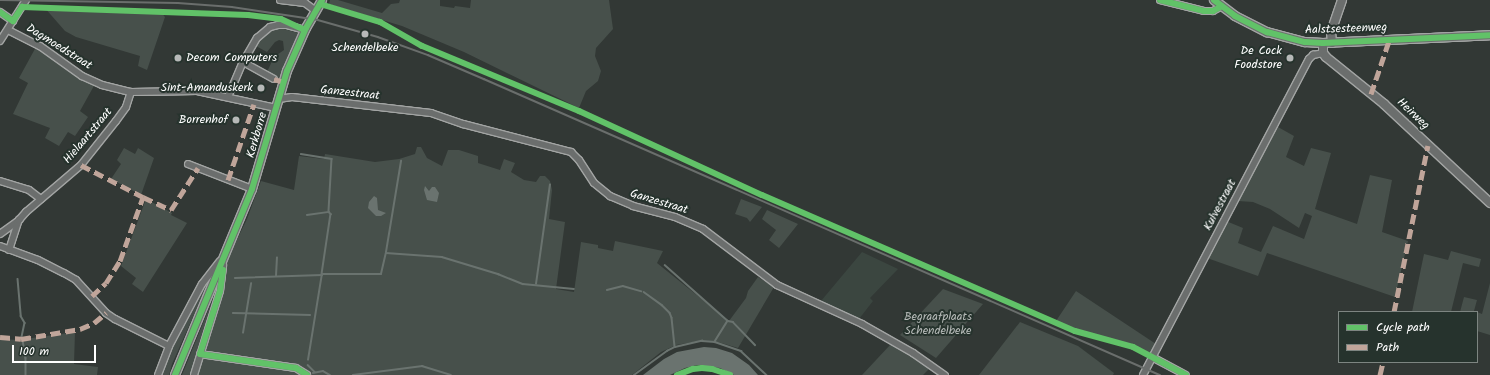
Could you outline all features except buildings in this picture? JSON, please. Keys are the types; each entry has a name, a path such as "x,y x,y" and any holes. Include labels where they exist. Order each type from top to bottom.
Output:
{"street":[{"name":"Dagmoedstraat","path":"26,0 8,30 40,46 82,76 102,85 131,92 197,91 276,108"},
{"path":"280,0 305,3 316,11"},
{"name":"Kerkborre","path":"175,375 252,189 287,71 305,30 322,0"},
{"path":"1160,0 1213,11 1222,6"},
{"path":"1204,10 1215,0"},
{"name":"Aalstsesteenweg","path":"1215,0 1222,6 1268,32 1288,39 1323,43 1490,35"},
{"path":"1332,42 1331,32 1342,0"},
{"path":"0,12 13,21"},
{"path":"228,97 243,62 257,38 270,27 287,25 305,30"},
{"path":"0,42 8,30"},
{"path":"1323,43 1323,53"},
{"name":"Heirweg","path":"1323,53 1406,124 1490,203"},
{"name":"Kulvestraat","path":"1143,375 1309,59 1313,55 1323,53"},
{"path":"243,62 274,79"},
{"name":"Hielaartstraat","path":"0,234 19,220 81,164 126,107 131,92"},
{"name":"Ganzestraat","path":"279,99 292,98 422,111 571,152 579,160 594,183 610,196 633,206 675,217 702,229 777,285 862,324 913,353 945,375"},
{"path":"188,164 252,189"},
{"path":"0,181 29,190 41,199"},
{"name":"Hielaartstraat","path":"9,250 19,220"},
{"path":"0,246 38,260 70,277 92,296 106,313 116,320 168,346"},
{"name":"Kerkborre","path":"158,375 168,346 202,284 224,256"},
{"name":"Kerkborre","path":"194,375 220,291 224,256"},
{"path":"200,354 296,368 307,375"},
{"path":"1152,357 1186,375"}],"shaded area":[{"path":"425,186 429,191 432,187 435,187 439,193 437,202 427,200 424,190"},
{"path":"374,196 377,198 378,210 386,213 381,216 376,216 368,208 369,202"},
{"path":"862,252 898,269 870,298 873,301 859,319 821,301"},
{"path":"704,347 716,348 732,353 749,365 758,375 734,375 720,368 697,365 685,368 670,375 643,375 664,359 677,352"}],"green space":[{"path":"330,0 338,0 382,13 391,4 399,3 400,0 440,0 440,6 470,8 471,0 609,0 613,29 596,48 595,56 601,71 598,81 586,91 579,108 464,52 402,26 329,4"},
{"path":"44,7 159,10 165,17 147,70 138,66 140,56 76,37 65,31"},
{"path":"277,27 298,33 280,79 267,72 274,57 284,50 283,41 279,40 275,42 267,52 254,45 271,29"},
{"path":"36,47 95,84 80,111 88,117 75,136 68,132 59,146 45,138 50,128 13,114 28,83 19,78"},
{"path":"1278,127 1294,136 1286,157 1304,166 1311,148 1331,153 1315,209 1357,224 1370,175 1392,180 1382,232 1408,241 1395,297 1267,253 1258,276 1207,258 1226,221 1243,228 1238,243 1261,252 1273,226 1304,239 1312,216 1305,213 1299,228 1270,209 1253,202 1238,201"},
{"path":"417,147 421,147 427,158 442,166 448,150 459,150 478,156 478,163 500,170 504,159 515,163 511,172 524,180 536,182 540,176 545,176 550,181 552,190 549,219 565,222 556,289 574,292 581,242 598,245 598,248 613,251 615,241 663,251 657,263 729,321 746,298 748,291 758,277 774,287 738,348 718,342 699,341 676,345 661,352 632,375 309,375 306,372 208,352 205,346 227,260 247,219 261,181 294,190 299,156 324,159 325,154 375,162 399,159 415,154"},
{"path":"124,148 135,154 138,148 154,158 141,195 111,179 121,164 117,160"},
{"path":"146,199 187,223 143,292 132,284 136,278 121,266"},
{"path":"741,199 762,207 750,222 747,218 735,214"},
{"path":"767,210 798,224 779,248 769,240 776,230 762,219"},
{"path":"1451,251 1481,259 1479,267 1463,263 1451,311 1412,311 1424,254 1448,260"},
{"path":"1490,283 1490,335 1478,331 1478,312 1482,314"},
{"path":"204,287 206,288 172,364 169,375 161,375 175,340"},
{"name":"Begraafplaats Schendelbeke","path":"943,289 983,304 936,358 900,335"},
{"path":"218,290 193,375 182,375 216,291"},
{"path":"1076,291 1156,344 1150,354 1133,346 1056,321"},
{"path":"1464,297 1477,300 1474,311 1460,311"},
{"path":"1020,322 1078,346 1114,373 1113,375 979,375"},
{"path":"75,332 74,364 98,367 97,375 0,375 0,339 18,340"},
{"path":"891,344 929,369 923,375 862,375"},
{"path":"200,356 273,368 294,369 305,375 195,375"}],"waterway":[{"path":"301,154 332,159 329,211"},
{"path":"386,252 401,161"},
{"path":"536,284 550,185"},
{"path":"307,215 329,212 331,214 322,274"},
{"path":"308,360 322,274 381,274 386,253 442,257 498,274 523,284 574,289"},
{"path":"276,276 277,258"},
{"path":"665,265 728,321 715,342"},
{"path":"235,278 322,275"},
{"path":"18,279 21,316 25,323 22,337"},
{"path":"243,333 251,284"},
{"path":"607,290 623,286 641,291"},
{"path":"644,292 670,313 672,318 675,347"},
{"path":"233,313 310,315"},
{"path":"728,321 733,322 755,345"},
{"path":"23,340 26,358 26,375"},
{"path":"634,375 667,351 675,347 702,341 715,342 741,351 767,375"},
{"path":"308,365 315,372"},
{"path":"353,375 422,366 451,375"},
{"path":"313,373 323,371 330,375"}],"railway":[{"path":"0,0 178,3 232,7 318,20 378,37 428,55 484,79 1160,375"}],"marked path":[{"path":"1371,94 1390,38"},
{"path":"274,79 284,82"},
{"path":"228,180 254,104"},
{"path":"1394,311 1428,145"},
{"path":"81,165 171,210 198,168"},
{"path":"92,296 106,283 120,261 143,197"},
{"path":"0,337 21,339 80,329 94,323 106,313"},
{"path":"1380,375 1383,363"}],"cycle path":[{"path":"175,375 252,189 287,71 306,28 322,0"},
{"path":"1160,0 1204,11 1213,11 1222,6"},
{"path":"1214,0 1235,16 1267,32 1305,42 1323,43 1490,35"},
{"path":"320,4 380,22 422,46 579,111 762,195 1075,331 1133,347 1186,375"},
{"path":"0,12 13,21 22,7 248,15 281,19 305,30"},
{"path":"223,270 220,291 200,354 296,368 307,375"},
{"path":"677,375 693,369 702,368 712,369 730,375"}],"place":[{"name":"Schendelbeke","path":"365,34"},
{"name":"Decom Computers","path":"178,58"},
{"name":"De Cock Foodstore","path":"1290,58"},
{"name":"Sint-Amanduskerk","path":"261,88"},
{"name":"Borrenhof","path":"236,120"}]}
